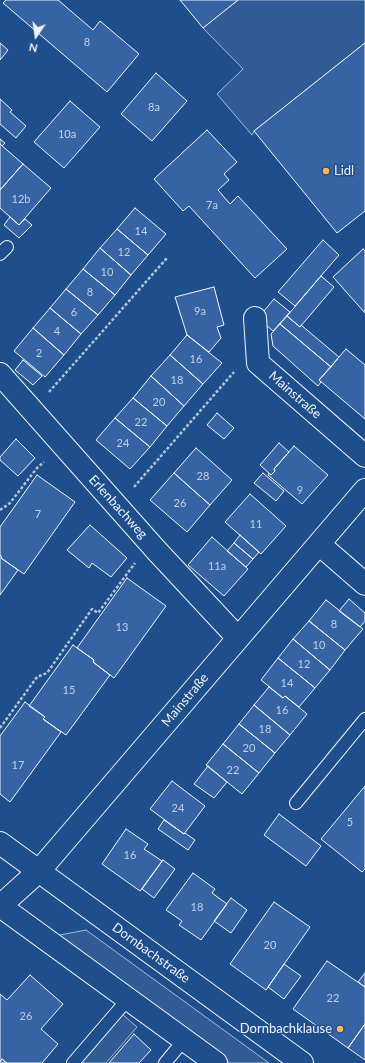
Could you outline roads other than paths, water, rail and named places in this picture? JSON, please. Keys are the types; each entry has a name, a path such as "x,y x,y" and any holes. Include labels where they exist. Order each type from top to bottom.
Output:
{"street":[{"name":"Mainstraße","path":"255,318 258,363 365,456"},
{"name":"Erlenbachweg","path":"0,374 118,505 156,550 238,638"},
{"name":"Mainstraße","path":"0,906 39,871 365,490"},
{"path":"319,544 365,584"},
{"name":"Dornbachstraße","path":"0,843 302,1063"},
{"path":"0,906 216,1063"}],"lane":[{"path":"296,803 365,718"},
{"path":"73,1063 128,999"},
{"path":"165,1063 184,1040"}],"place":[{"name":"Lidl","path":"326,171"},
{"name":"Dornbachklause","path":"340,1029"}]}
